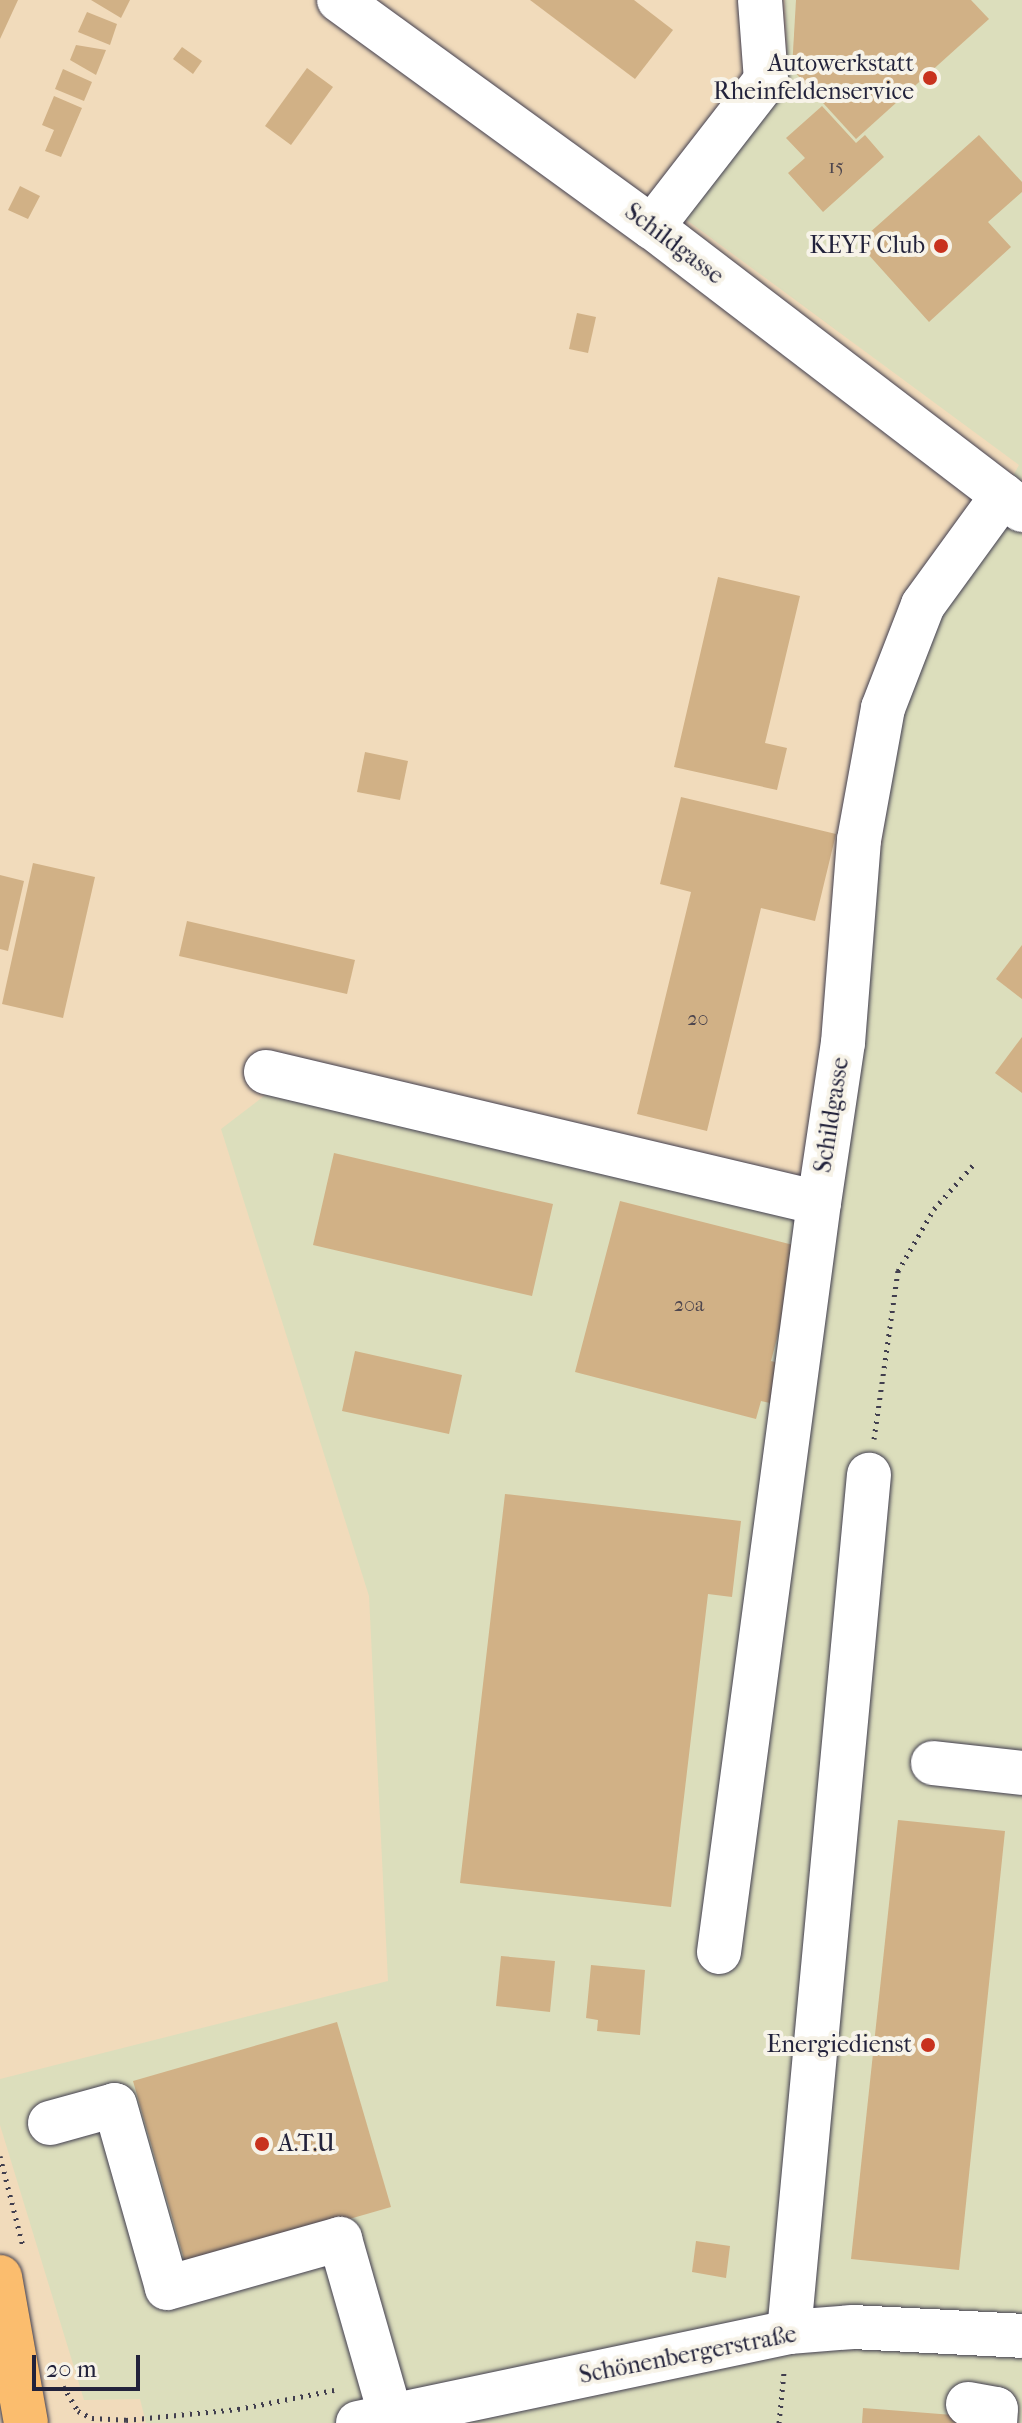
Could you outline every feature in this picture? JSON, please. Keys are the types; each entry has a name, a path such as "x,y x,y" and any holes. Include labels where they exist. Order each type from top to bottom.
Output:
{"main road":[{"path":"0,2277 26,2423"},
{"path":"0,2406 5,2423"}],"street":[{"name":"Schildgasse","path":"266,1072 819,1203 843,1043 859,840 883,708 923,605 1012,503 652,227 339,0"},
{"path":"652,227 766,80 760,0"},
{"path":"719,1952 819,1203"},
{"path":"789,2332 869,1475"},
{"path":"933,1763 1022,1773"},
{"path":"50,2123 115,2105 167,2288 340,2239 390,2419"},
{"name":"Schönenbergerstraße","path":"390,2419 789,2332 853,2327 1022,2336"}],"path":[{"path":"869,1475 898,1271 934,1209 974,1164"}],"shaded area":[{"path":"785,0 1022,0 1022,2423 146,2423 140,2399 84,2400 0,2125 0,2079 388,1981 369,1596 221,1129 272,1090 831,1220 905,674 1019,465 684,218 788,75"}],"building":[{"path":"0,0 18,0 0,39"},
{"path":"91,0 130,0 121,18"},
{"path":"530,0 634,0 673,30 635,79"},
{"path":"796,0 971,0 989,19 856,139 792,69"},
{"path":"87,12 117,24 110,45 78,32"},
{"path":"76,45 106,50 96,75 70,60"},
{"path":"182,47 202,61 193,74 173,59"},
{"path":"307,68 333,87 291,145 265,126"},
{"path":"63,69 92,82 84,101 55,89"},
{"path":"54,96 82,108 61,157 45,151 54,130 42,125"},
{"path":"822,106 856,143 865,135 884,157 823,212 788,173 805,158 786,138"},
{"path":"979,135 1022,182 1022,192 988,222 1011,247 929,322 858,243"},
{"path":"20,186 40,196 28,219 8,210"},
{"path":"577,313 596,317 588,353 569,349"},
{"path":"718,577 800,596 765,743 787,748 777,790 674,767"},
{"path":"365,752 408,761 400,800 357,792"},
{"path":"681,797 836,834 815,921 761,908 707,1131 637,1114 691,892 660,884"},
{"path":"33,863 95,877 63,1018 2,1004"},
{"path":"0,875 24,881 8,951 0,949"},
{"path":"187,921 355,960 347,994 179,956"},
{"path":"1022,945 1022,999 996,979"},
{"path":"1022,1037 1022,1093 995,1073"},
{"path":"334,1153 553,1204 532,1296 313,1245"},
{"path":"620,1201 801,1247 771,1361 790,1366 779,1405 761,1401 756,1419 575,1372"},
{"path":"355,1351 462,1375 449,1434 342,1411"},
{"path":"505,1494 741,1521 732,1597 708,1594 671,1907 460,1883"},
{"name":"Energiedienst","path":"898,1820 1005,1831 959,2270 851,2259"},
{"path":"501,1956 555,1961 550,2012 496,2006"},
{"path":"591,1965 645,1970 640,2035 597,2031 598,2020 586,2018"},
{"name":"A.T.U","path":"337,2022 391,2207 186,2266 133,2081"},
{"path":"696,2241 730,2246 726,2278 692,2272"},
{"path":"863,2408 966,2416 966,2423 862,2423"}],"place":[{"name":"Autowerkstatt Rheinfeldenservice","path":"930,78"},
{"name":"KEYF Club","path":"941,246"},
{"name":"Energiedienst","path":"928,2045"},
{"name":"A.T.U","path":"262,2144"}]}
